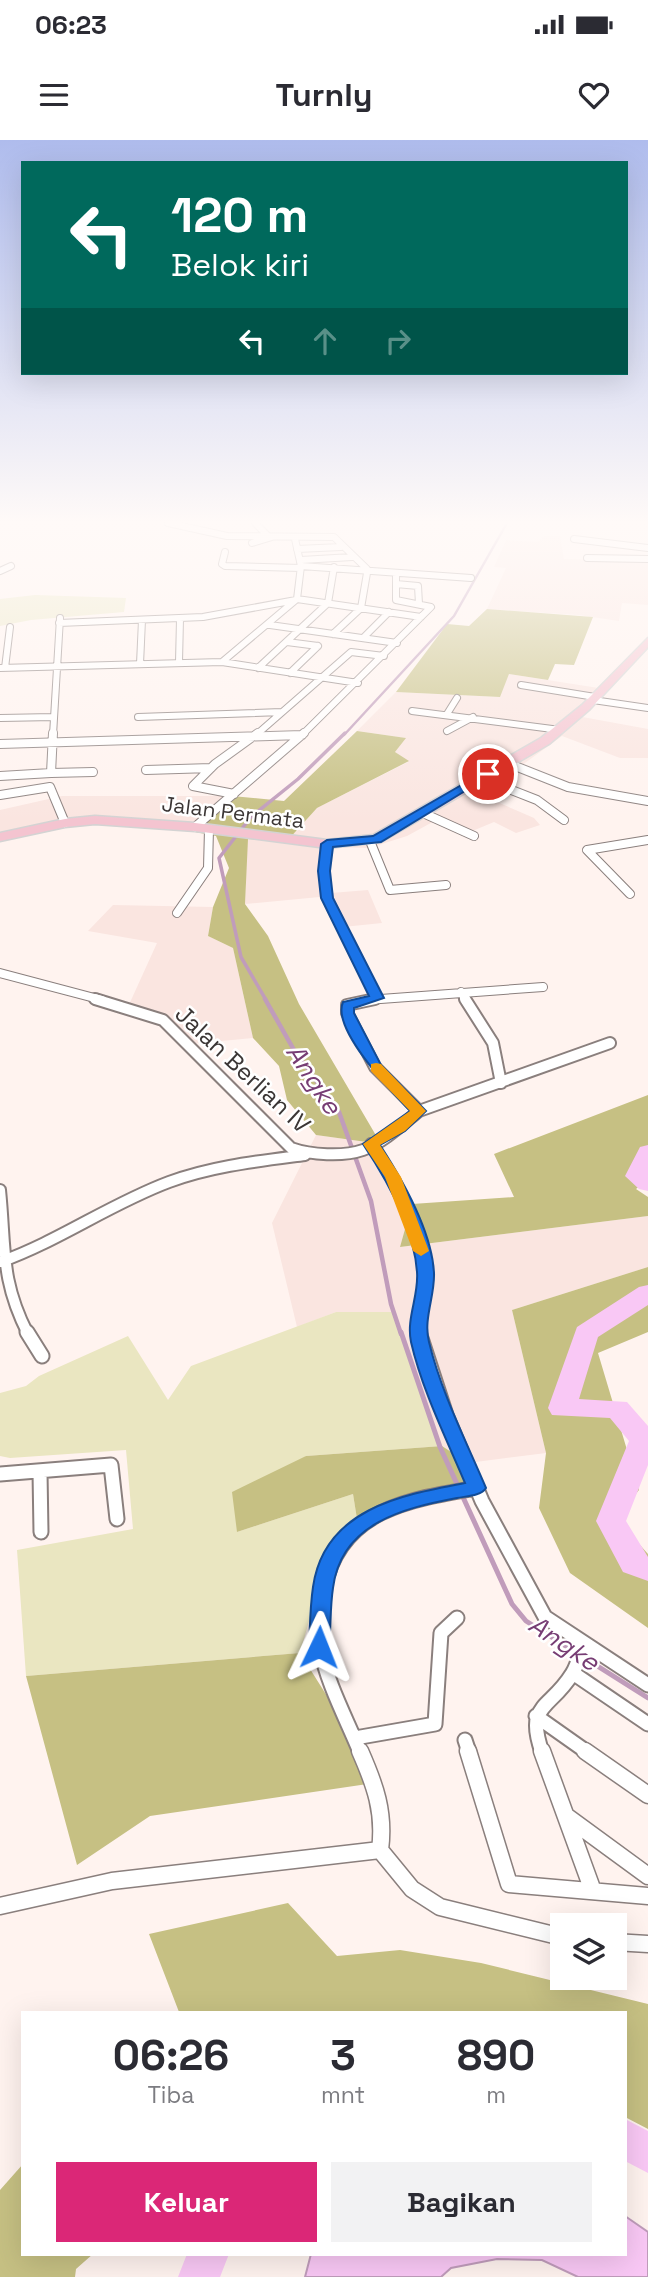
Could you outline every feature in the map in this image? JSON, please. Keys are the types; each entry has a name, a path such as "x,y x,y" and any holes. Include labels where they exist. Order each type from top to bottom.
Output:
{"main road":[{"name":"Jalan Permata","path":"0,837 65,823 116,820 327,844 370,841 509,764 560,730 648,641"}],"street":[{"path":"51,774 59,623"},
{"path":"140,664 142,623"},
{"path":"179,662 180,623"},
{"path":"222,662 272,623"},
{"path":"258,668 308,623"},
{"path":"333,634 345,623"},
{"path":"363,638 378,623"},
{"path":"177,913 208,869 208,829 234,794 358,683 416,623"},
{"path":"270,625 397,643"},
{"path":"10,627 9,641 3,650 2,668 222,662 358,683"},
{"path":"0,641 9,641"},
{"path":"287,642 318,646 290,673"},
{"path":"234,794 193,788 211,768 253,737 351,652 384,656"},
{"path":"521,685 648,708"},
{"path":"447,714 457,698"},
{"path":"412,711 560,730"},
{"path":"138,717 282,712"},
{"path":"0,718 54,717"},
{"path":"447,731 473,717"},
{"path":"52,745 253,737 299,738"},
{"path":"0,746 245,742 299,738"},
{"path":"509,764 568,787 648,801"},
{"path":"146,770 211,768"},
{"path":"0,776 93,772"},
{"path":"481,778 537,800 564,820"},
{"path":"0,795 50,787 65,823"},
{"path":"423,813 474,836"},
{"path":"630,894 621,880 597,865 587,850 648,840"},
{"path":"370,841 390,890 446,886"},
{"path":"327,844 324,871 327,898 377,998"},
{"name":"Jalan Berlian IV","path":"0,973 134,1009 163,1020 291,1148 308,1154 367,1147"},
{"path":"419,1111 375,1067 347,1013 347,1005 377,998 543,987"},
{"path":"461,992 493,1043 500,1083"},
{"path":"610,1043 419,1111 399,1128 367,1147 393,1177 418,1240 426,1273 418,1326 420,1342 476,1488 545,1617 579,1656 648,1724"},
{"path":"1,1262 54,1242 167,1183 222,1167 308,1154"},
{"path":"0,1190 1,1262 15,1312 42,1356"},
{"path":"0,1474 111,1465 117,1519"},
{"path":"40,1472 41,1532"},
{"path":"476,1488 404,1501 357,1525 333,1556 323,1585 319,1647 379,1798 383,1825 380,1850 412,1889 440,1907 550,1934"},
{"path":"355,1738 435,1724 438,1720 442,1633 457,1618"},
{"path":"579,1656 648,1685"},
{"path":"579,1656 536,1716 534,1729 593,1891"},
{"path":"536,1716 648,1795"},
{"path":"465,1740 509,1884 648,1896"},
{"path":"565,1815 648,1876"},
{"path":"0,1906 112,1881 380,1850"},
{"path":"627,1943 648,1944"}],"shaded area":[{"path":"472,623 591,623 574,665 555,664 548,680 509,674 500,697 396,692 447,624 469,626"},
{"path":"509,674 605,689 577,716 648,729 648,758 620,758 562,736 481,795 534,818 540,825 516,833 494,822 470,832 440,818 407,836 369,848 331,847 331,893 368,890 382,923 343,927 330,896 245,904 247,839 287,841 317,808 408,762 395,752 405,738 357,731 396,692 499,697"},
{"path":"357,731 406,738 395,752 409,761 317,808 287,841 248,839 245,904 268,936 299,1004 381,1144 316,1135 287,1100 279,1066 253,1038 233,948 208,936 213,907 229,868 216,836 190,831 232,796 284,801"},
{"path":"62,796 232,796 190,831 108,823 61,828 0,841 0,810"},
{"path":"113,905 213,907 208,936 233,948 253,1038 190,1044 159,1020 127,1009 157,943 88,931"},
{"path":"648,1095 648,1179 636,1189 648,1197 648,1216 400,1247 412,1204 514,1197 494,1154"},
{"path":"316,1135 381,1144 412,1204 400,1247 648,1216 648,1267 512,1310 546,1453 468,1463 442,1446 395,1312 336,1312 297,1327 272,1223"},
{"path":"648,1267 648,1332 598,1353 639,1490 616,1518 648,1554 648,1628 570,1573 539,1508 546,1453 512,1310"},
{"path":"336,1312 395,1312 442,1446 306,1456 237,1532 353,1494 357,1519 328,1554 300,1653 26,1676 17,1550 133,1529 126,1450 10,1458 0,1456 0,1393 26,1386 39,1376 128,1336 168,1400 191,1366"},
{"path":"442,1446 468,1463 479,1485 357,1519 353,1494 237,1532 232,1492 306,1456"},
{"path":"300,1653 381,1782 150,1816 77,1865 26,1676"},
{"path":"288,1903 337,1956 400,1950 481,1963 550,1980 550,1990 591,1990 648,2004 648,2129 627,2118 627,2011 179,2011 149,1934"},
{"path":"21,2166 21,2256 91,2256 76,2269 75,2277 0,2277 0,2190"},
{"path":"627,2217 648,2232 648,2277 578,2277 542,2260 497,2259 451,2268 441,2277 305,2277 310,2256 627,2256"}],"waterway":[{"name":"Angke","path":"344,735 448,623"},
{"name":"Angke","path":"266,1000 241,957 219,858 251,817 298,779 345,733"},
{"name":"Angke","path":"265,999 294,1050 339,1112 371,1201 391,1304 401,1334"},
{"name":"Angke","path":"648,1152 637,1176 648,1184"},
{"name":"Angke","path":"648,1293 586,1333 562,1408 617,1409 644,1439 611,1521 634,1564 648,1570"},
{"name":"Angke","path":"401,1332 440,1447 512,1604 526,1621 648,1698"},
{"name":"Angke","path":"627,2139 648,2154"},
{"name":"Angke","path":"199,2277 207,2256"}],"slow traffic":[{"path":"376,1068 419,1111 399,1128 371,1144 393,1177 421,1251"}],"route":[{"path":"319,1647 323,1585 333,1556 357,1525 404,1501 477,1488 434,1385 420,1342 418,1326 426,1273 418,1240 393,1177 371,1144 399,1128 419,1111 375,1067 347,1013 347,1005 377,998 327,898 324,871 327,844 353,844 376,839 488,774"}]}
